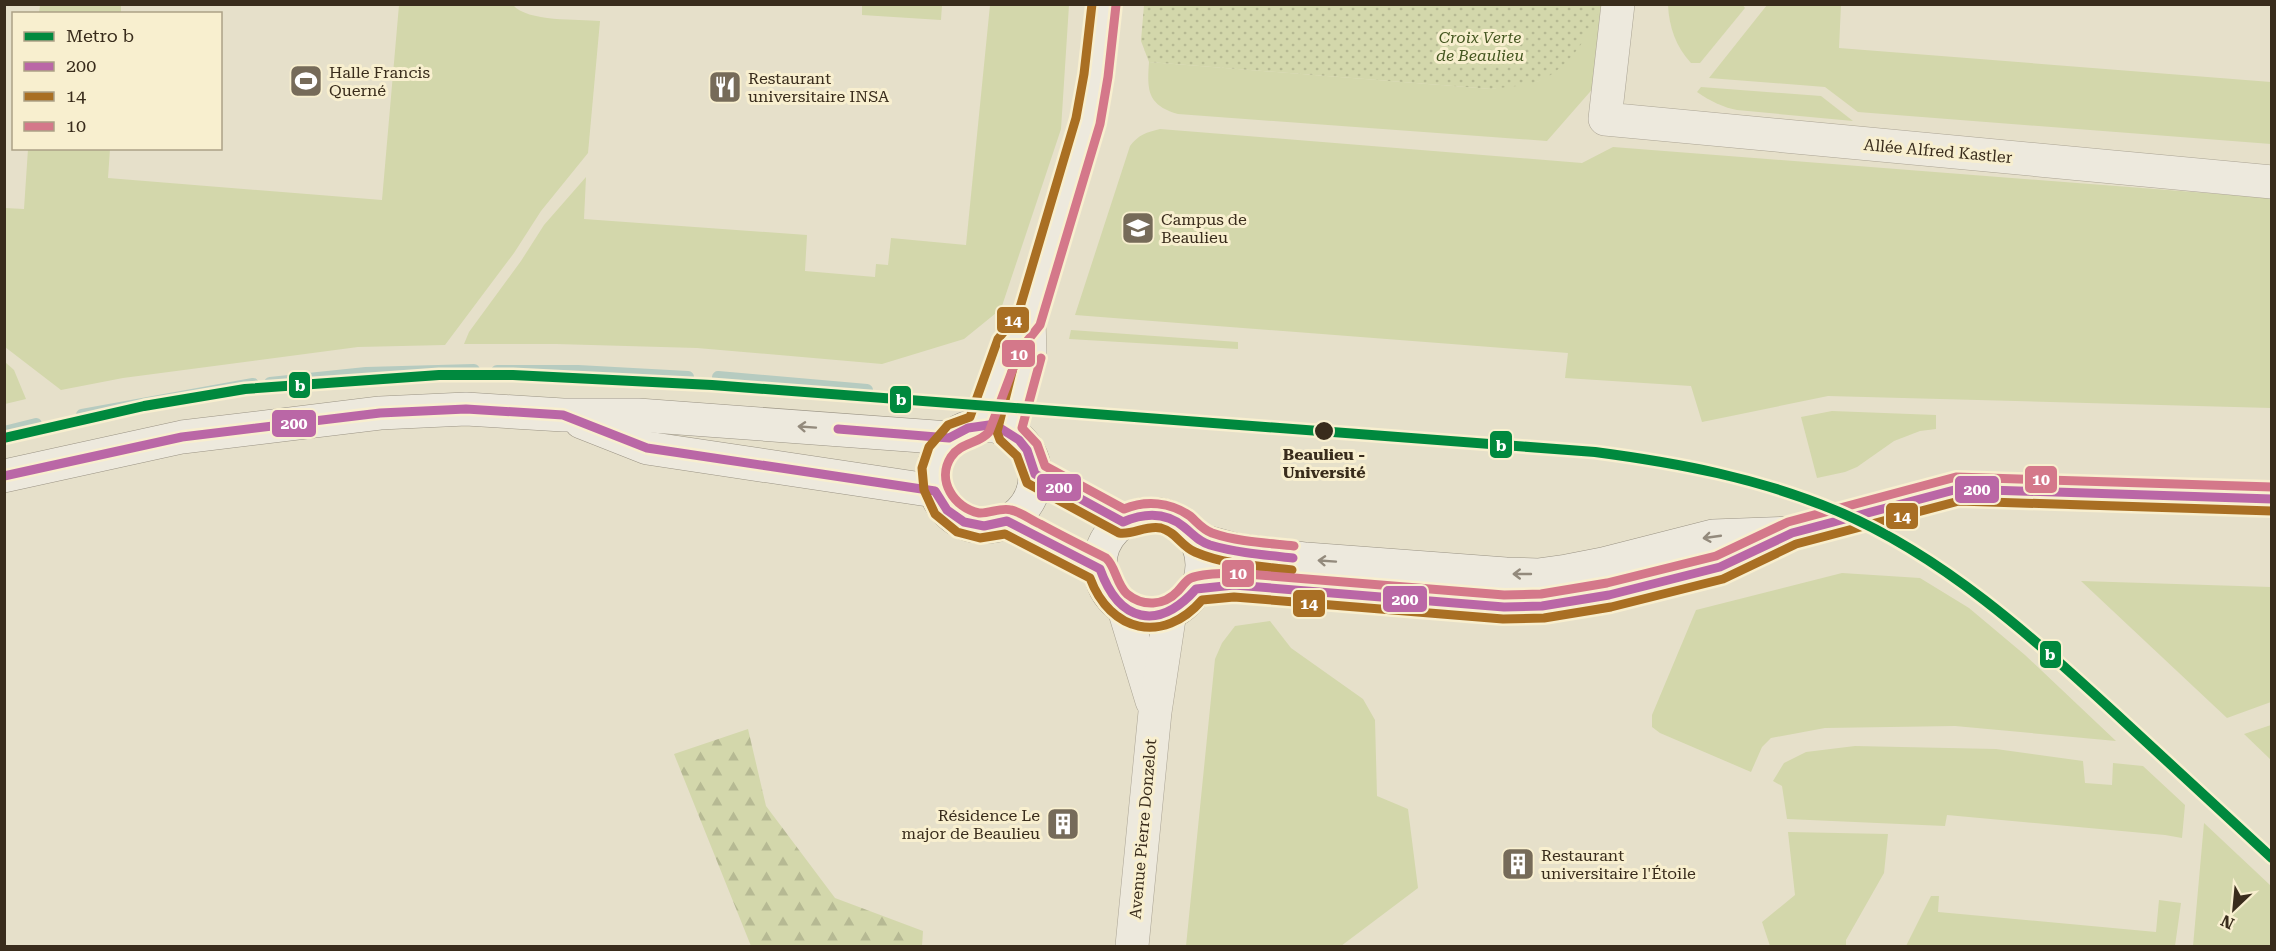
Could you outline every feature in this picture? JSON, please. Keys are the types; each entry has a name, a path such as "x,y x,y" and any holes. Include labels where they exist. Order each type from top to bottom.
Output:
{"main road":[{"path":"994,429 1009,344 1029,320 1088,121 1096,76 1104,4"},
{"name":"Allée Alfred Kastler","path":"1618,4 1605,120 2271,182"},
{"path":"4,476 182,437 380,413 466,409 563,415 638,416 949,438"},
{"path":"563,415 647,448 935,491"},
{"path":"968,428 994,429 1027,450 1035,474 1033,489 1028,502 1019,513 1007,521 986,527 964,523 946,510 935,491 934,463 940,449 949,438 968,428"},
{"path":"1035,474 1123,522"},
{"path":"1196,589 1234,585 1257,586 1504,607 1542,606 1609,595 1720,567 1792,533 1958,489 2271,499"},
{"path":"1145,514 1168,517 1188,530 1195,539 1202,564 1201,576 1189,599 1170,612 1158,616 1147,616 1124,609 1108,592 1100,569 1101,556 1105,542 1123,522 1145,514"},
{"path":"1007,521 1100,569"},
{"path":"1195,539 1236,550 1306,559 1506,574 1538,574 1603,564 1713,536 1792,533"},
{"name":"Avenue Pierre Donzelot","path":"1124,609 1155,712"},
{"name":"Avenue Pierre Donzelot","path":"1132,946 1155,712 1170,612"}],"green space":[{"path":"40,4 121,5 121,12 39,12"},
{"name":"Croix Verte de Beaulieu","path":"1144,4 1601,5 1592,27 1579,48 1552,74 1530,84 1491,89 1149,62 1141,41"},
{"path":"1742,4 1745,8 1700,63 1691,63 1674,36 1668,5"},
{"path":"399,5 513,5 529,14 541,17 600,21 588,153 541,211 514,253 445,345 358,347 123,378 61,390 5,347 5,208 24,209 28,150 110,150 108,178 382,200"},
{"path":"862,5 942,5 941,20 862,15"},
{"path":"990,5 1069,5 1061,129 1001,309 964,339 882,364 697,348 464,344 469,332 521,261 544,225 586,177 584,219 807,235 805,271 875,277 876,264 888,265 891,238 966,245"},
{"path":"1531,5 1602,5 1596,85 1547,141 1178,114 1160,106 1151,95 1149,88 1149,62 1491,89 1539,81 1562,65"},
{"path":"1767,5 1841,5 1839,48 2271,82 2271,144 1858,112 1825,87 1709,78"},
{"path":"1701,87 1821,96 1853,121 1737,110 1711,101 1697,92"},
{"path":"1160,129 1582,163 1613,147 2271,198 2271,408 1828,396 1702,422 1691,386 1565,378 1568,353 1075,315 1130,146 1143,134"},
{"path":"1071,330 1238,342 1238,349 1069,339"},
{"path":"5,362 14,370 26,399 5,404"},
{"path":"1832,411 1936,415 1936,429 1920,431 1894,441 1857,467 1845,472 1817,478 1801,417"},
{"path":"1842,573 1920,578 1969,608 2025,655 2116,741 1955,726 1825,728 1771,738 1762,747 1751,772 1660,733 1652,727 1652,715 1696,610"},
{"path":"2081,581 2271,587 2271,702 2227,718"},
{"path":"1270,621 1291,648 1363,699 1375,720 1377,796 1408,809 1418,888 1341,946 1186,946 1215,659 1222,643 1235,626"},
{"path":"2272,725 2271,760 2244,734"},
{"path":"748,729 766,806 835,898 923,931 922,946 751,946 674,754"},
{"path":"1855,746 1996,749 2083,761 2085,783 2112,785 2113,763 2143,766 2185,805 2182,838 1947,815 1945,826 1787,819 1782,786 1773,781 1784,763 1806,752"},
{"path":"2204,823 2271,886 2271,946 2193,946"},
{"path":"1788,832 1888,834 1884,873 1846,940 1846,946 1770,946 1762,922 1795,895"},
{"path":"1931,896 1939,896 1938,912 2156,932 2159,900 2181,903 2175,946 1906,946"}],"waterway":[{"path":"270,383 366,373 474,370"},
{"path":"497,371 578,371 688,377"},
{"path":"718,377 867,390"},
{"path":"82,415 253,384"},
{"path":"4,432 36,424"}],"metro line":[{"name":"b","path":"4,438 144,406 245,389 439,375 513,375 712,385 1595,452 1657,461 1718,473 1808,499 1876,529 1949,574 2051,655 2272,858"}],"transit line":[{"name":"14","path":"1092,4 1084,74 1076,118 1018,314 998,339 970,417 948,425 929,447 922,468 924,490 935,514 957,532 980,538 1005,534 1090,578 1110,611 1124,621 1139,626 1155,627 1171,623 1187,614 1202,600 1234,597 1503,619 1544,618 1611,607 1723,579 1796,544 1959,501 2272,511"},
{"name":"10","path":"1116,5 1100,124 1040,325 1020,350 989,432 955,452 947,466 946,475 950,492 955,499 970,510 979,513 1003,509 1015,511 1106,558 1123,590 1140,601 1153,603 1166,600 1187,580 1196,576 1234,573 1504,595 1541,594 1607,583 1716,556 1788,522 1956,477 2272,487"},
{"name":"14","path":"1017,352 997,432 1000,440 1017,456 1027,483 1119,533 1161,528 1195,552 1218,560 1292,570"},
{"name":"10","path":"1041,358 1022,428 1037,444 1045,466 1124,509 1141,504 1166,505 1182,511 1212,533 1242,540 1294,546"},
{"name":"200","path":"4,476 182,437 380,413 466,409 563,415 647,448 935,491 947,510 964,522 984,526 1007,521 1100,569 1108,587 1118,601 1129,610 1141,615 1154,616 1182,603 1196,589 1234,585 1504,607 1542,606 1609,595 1720,567 1792,533 1958,489 2272,499"},
{"name":"200","path":"838,429 949,438 968,428 989,425 1000,428 1019,440 1027,450 1035,474 1123,522 1139,517 1162,516 1177,522 1199,540 1210,545 1241,552 1293,558"}],"place":[{"name":"Halle Francis Querné","path":"306,81"},
{"name":"Restaurant universitaire INSA","path":"725,87"},
{"name":"Campus de Beaulieu","path":"1138,228"},
{"name":"Beaulieu - Université","path":"1324,431"},
{"name":"Résidence Le major de Beaulieu","path":"1063,824"},
{"name":"Restaurant universitaire l'Étoile","path":"1518,864"}]}
